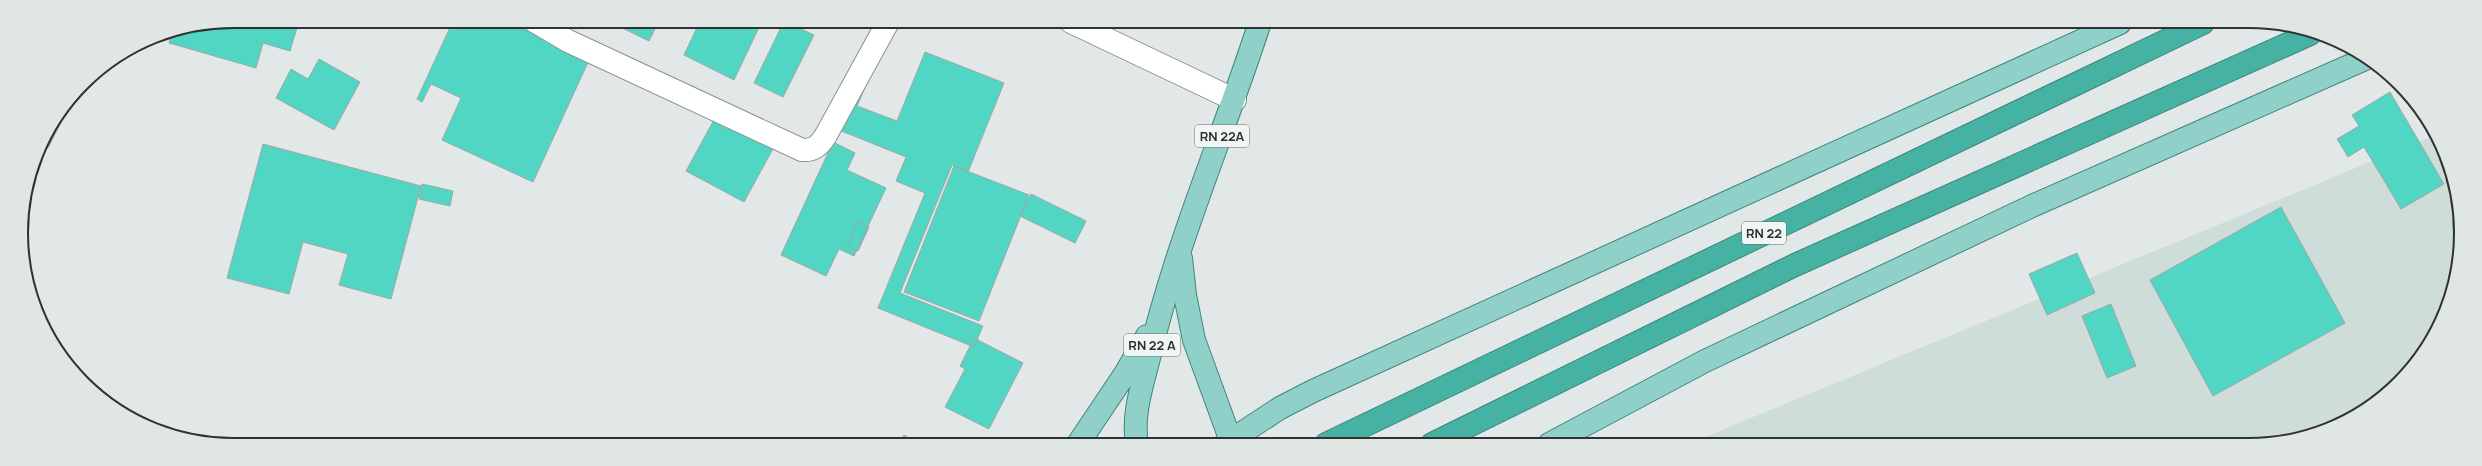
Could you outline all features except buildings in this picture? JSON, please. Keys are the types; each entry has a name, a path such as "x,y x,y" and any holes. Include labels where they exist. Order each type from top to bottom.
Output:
{"highway":[{"name":"RN 22","path":"1338,438 2193,28"},
{"path":"1444,438 1795,265 2305,36"}],"main road":[{"name":"RN 22A","path":"1180,249 1235,100 1258,28"},
{"path":"1236,438 1280,408 1313,391 2109,28"},
{"path":"1560,438 1705,361 2003,220 2360,61"},
{"path":"1180,249 1185,295 1194,340 1227,438"},
{"name":"RN 22 A","path":"1136,438 1135,430 1137,406 1161,310 1180,249"},
{"path":"1082,438 1125,374 1161,310"}],"street":[{"path":"546,28 568,41 802,150 809,150 822,143 885,28"},
{"path":"1084,28 1235,100"}],"shaded area":[{"path":"2430,137 2443,167 2450,193 2454,220 2454,246 2447,286 2433,324 2427,336 2412,358 2394,378 2374,396 2352,411 2315,427 2289,434 2262,438 1703,438"}]}
